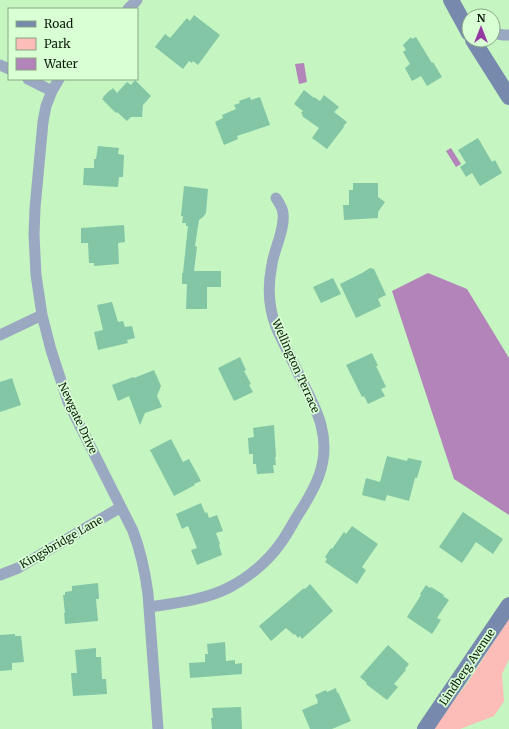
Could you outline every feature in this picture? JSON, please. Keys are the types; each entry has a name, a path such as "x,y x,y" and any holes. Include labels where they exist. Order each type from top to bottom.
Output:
{"street":[{"path":"129,8 137,0"},
{"path":"451,0 461,18"},
{"path":"478,48 509,97"},
{"path":"30,80 52,91"},
{"name":"Newgate Drive","path":"58,80 46,106 43,122 35,208 34,235 36,275 42,315 51,350 68,402 133,531 140,549 146,574 158,729"},
{"name":"Wellington Terrace","path":"148,607 192,600 212,595 230,587 247,576 263,564 280,545 318,480 323,462 324,446 322,426 315,408 276,328 271,310 269,279 283,224 281,206 276,198"},
{"path":"0,335 42,315"},
{"name":"Kingsbridge Lane","path":"0,575 18,568 121,507"},
{"name":"Lindberg Avenue","path":"425,729 509,605"}],"green space":[{"path":"509,618 509,659 502,674 504,701 494,716 460,729 433,729 470,679"}],"water":[{"path":"304,63 307,82 299,84 295,64"},
{"path":"451,148 461,164 456,167 446,151"},
{"path":"428,273 467,289 509,358 509,515 454,479 392,291"}],"building":[{"path":"194,15 220,35 198,65 193,61 192,63 189,61 183,69 155,47 165,34 170,38 187,18 190,21"},
{"path":"411,37 412,39 416,37 442,77 427,86 421,76 412,81 405,68 410,64 403,52 406,50 403,45"},
{"path":"135,80 151,96 143,105 142,117 131,117 127,121 117,112 116,113 102,99 113,88 117,93 127,82 131,85"},
{"path":"304,90 320,101 324,95 339,107 334,112 347,122 327,149 312,138 319,128 302,116 303,115 301,113 303,111 294,104"},
{"path":"250,97 251,100 260,97 270,125 237,136 238,139 224,145 215,122 223,118 222,115 236,109 234,105 240,103 239,101"},
{"path":"478,138 492,162 495,160 502,173 480,186 472,173 466,177 460,167 466,163 458,150"},
{"path":"98,146 119,148 118,154 124,155 123,177 119,177 118,187 83,185 84,168 94,168 94,159 96,159"},
{"path":"353,183 378,183 378,197 385,202 378,212 378,218 344,220 343,205 349,205 349,190 353,190"},
{"path":"184,186 208,189 206,213 199,220 195,246 197,247 194,271 221,271 221,287 207,287 207,309 186,309 187,284 182,284 188,226 186,226 186,223 182,223 183,216 181,216"},
{"path":"124,225 125,242 118,243 119,264 94,266 94,263 89,263 88,243 81,243 81,228"},
{"path":"370,268 374,269 386,295 378,299 381,306 356,318 340,284"},
{"path":"333,278 341,294 321,303 313,287"},
{"path":"112,302 118,322 123,321 125,327 132,326 135,338 127,340 128,343 98,350 94,332 103,330 97,305"},
{"path":"372,353 378,366 376,366 386,387 381,389 385,396 368,404 364,396 362,397 346,365"},
{"path":"240,357 246,370 244,371 251,384 249,385 253,392 234,401 218,368"},
{"path":"154,370 161,386 157,396 162,407 145,413 140,425 129,396 118,401 112,385"},
{"path":"12,378 21,405 0,412 0,382"},
{"path":"274,425 276,465 273,465 274,473 257,474 256,464 253,464 253,454 249,454 248,438 254,437 253,428"},
{"path":"171,439 183,462 189,459 201,481 174,496 150,450"},
{"path":"387,456 407,461 408,458 422,461 417,478 415,478 409,501 387,495 385,501 362,495 366,478 380,482"},
{"path":"201,503 209,518 217,515 223,531 216,533 222,555 197,565 191,550 197,548 188,526 182,529 176,514"},
{"path":"463,512 503,539 493,554 476,542 462,563 439,547"},
{"path":"352,526 378,544 362,567 366,570 357,584 325,562 327,559 325,557 331,548 332,549 344,532 346,534"},
{"path":"98,583 99,599 96,599 98,621 65,624 63,595 65,595 65,592 72,591 72,586"},
{"path":"310,584 333,611 302,639 300,636 298,638 286,628 271,641 259,626"},
{"path":"426,585 444,595 443,596 449,600 437,618 441,620 432,634 407,617"},
{"path":"15,634 15,636 21,636 24,662 12,663 12,670 0,671 0,635"},
{"path":"225,642 226,661 235,660 235,664 242,663 242,674 190,678 189,663 205,662 205,654 208,654 207,644"},
{"path":"388,645 409,664 394,684 398,687 387,700 366,684 367,683 360,677"},
{"path":"96,648 96,657 101,657 102,679 106,679 107,694 73,696 71,673 77,673 75,650"},
{"path":"336,688 351,721 332,729 310,729 302,710 318,703 315,695 326,690 327,692"},
{"path":"241,707 242,729 212,729 212,708"}]}
